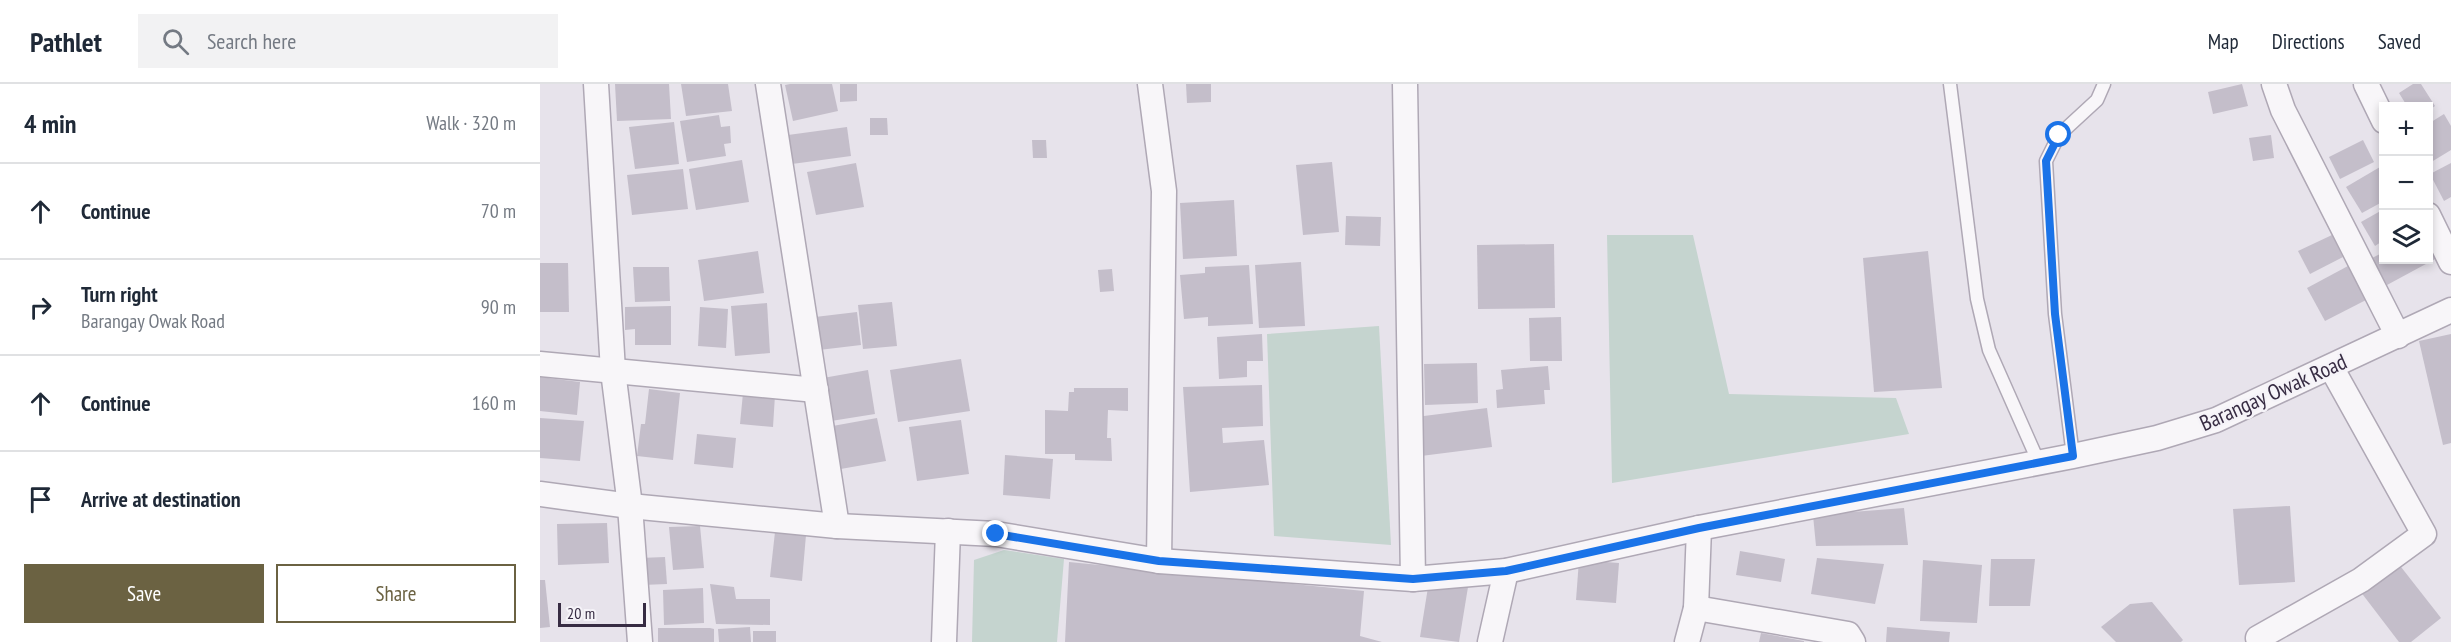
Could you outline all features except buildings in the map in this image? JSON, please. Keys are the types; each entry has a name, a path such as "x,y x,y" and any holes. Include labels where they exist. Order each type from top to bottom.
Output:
{"street":[{"path":"596,84 613,371 630,506 640,642"},
{"path":"768,84 837,525"},
{"path":"1150,84 1164,191 1159,561"},
{"path":"1405,84 1413,579"},
{"path":"2274,84 2283,110 2398,336"},
{"path":"2366,84 2379,111"},
{"path":"2433,225 2451,262"},
{"name":"Barangay Owak Road","path":"540,494 630,506 837,525 996,534 1159,561 1413,579 1506,571 1699,528 2157,438 2216,420 2451,310"},
{"path":"540,364 816,390"},
{"path":"2258,638 2361,580 2424,534 2331,367"},
{"path":"1687,642 1696,608 1699,528"},
{"path":"944,642 948,531"},
{"path":"1490,642 1506,571"},
{"path":"1696,608 1848,634 1853,642"}],"lane":[{"path":"1950,84 1977,299 1989,350 2039,463"},
{"path":"2073,456 2055,314 2046,161 2059,135 2097,100 2104,84"}],"shaded area":[{"path":"1607,235 1693,235 1729,394 1896,398 1909,434 1612,483"},
{"path":"1379,326 1391,545 1274,536 1267,334"},
{"path":"1004,550 1064,559 1057,642 972,642 974,560"}],"route":[{"path":"996,534 1159,561 1413,579 1506,571 1699,528 2073,456 2055,314 2046,161 2059,135"}]}
